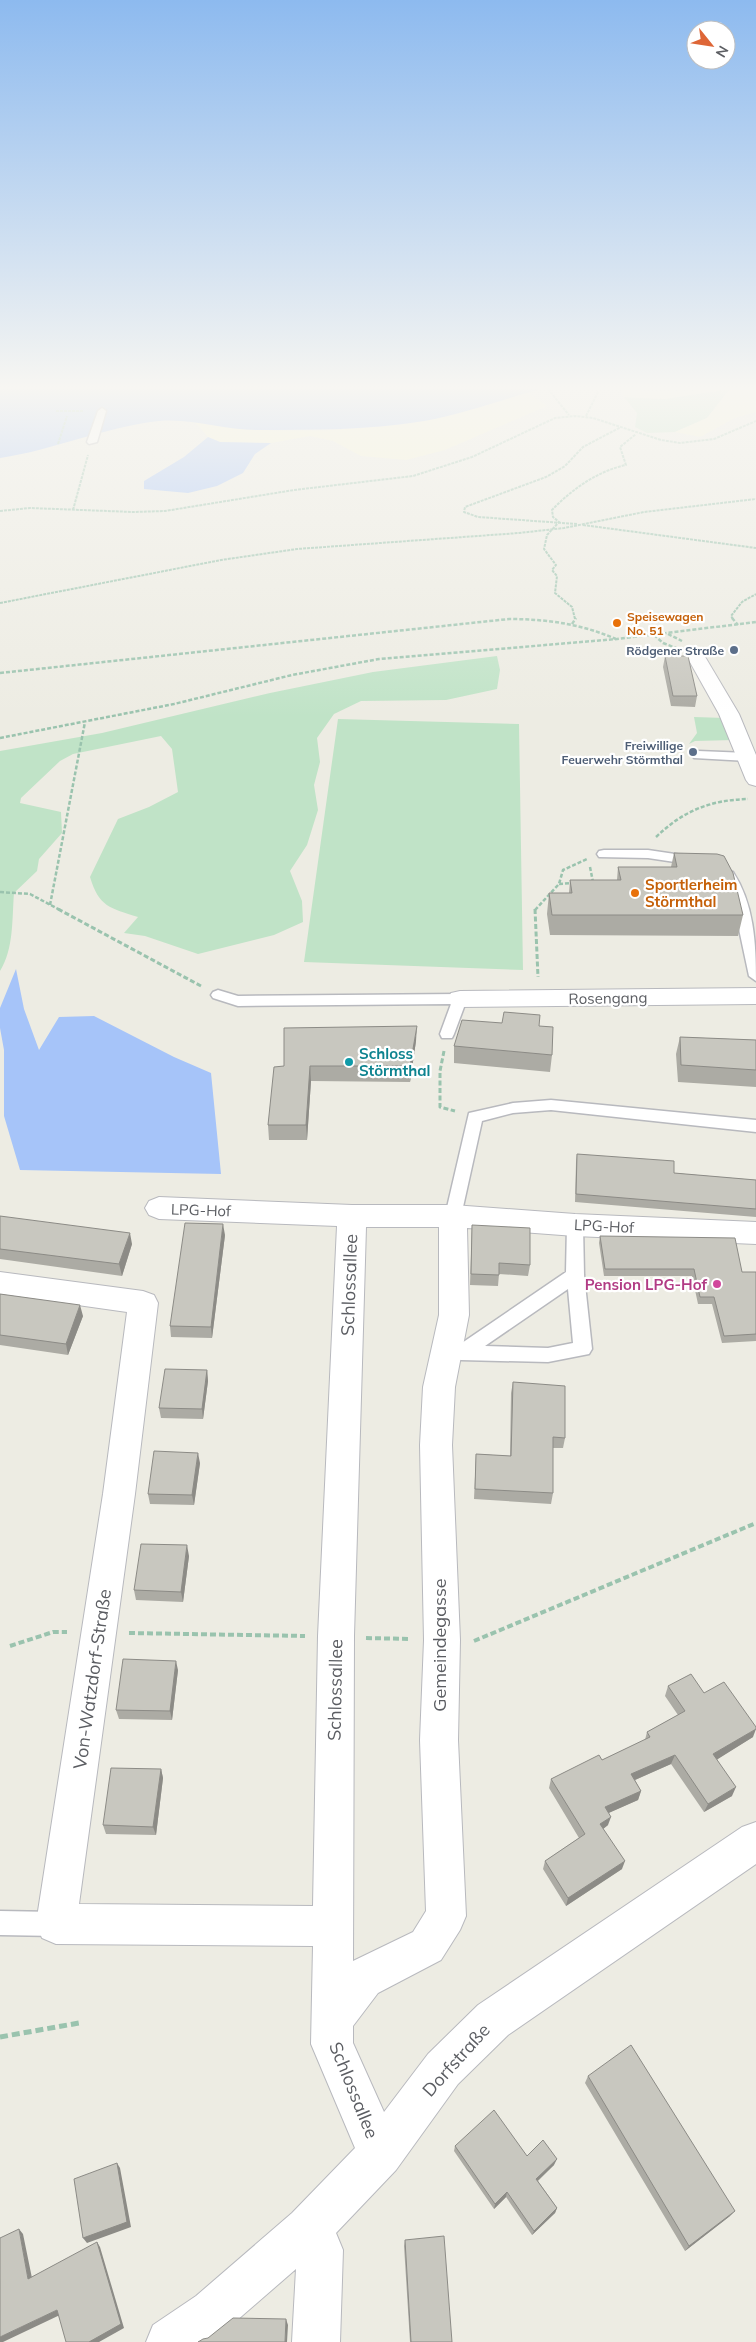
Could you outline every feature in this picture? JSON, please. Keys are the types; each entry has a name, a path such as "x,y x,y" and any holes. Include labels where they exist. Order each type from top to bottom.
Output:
{"street":[{"path":"689,648 729,714 756,778"},
{"name":"Rosengang","path":"460,999 756,996"},
{"name":"LPG-Hof","path":"159,1208 352,1216 453,1216 574,1225 756,1233"},
{"name":"Schlossallee","path":"352,1216 336,1636 332,2044 380,2154"},
{"name":"Gemeindegasse","path":"332,2020 363,1978 427,1946 446,1916 439,1740 442,1640 436,1445 439,1387 454,1352 453,1216"},
{"name":"Von-Watzdorf-Straße","path":"0,1284 143,1303 56,1924"},
{"name":"Dorfstraße","path":"170,2342 212,2312 308,2229 380,2154 443,2069 493,2020 756,1841"},
{"path":"56,1924 333,1926"},
{"path":"308,2229 320,2250 316,2342"}],"lane":[{"path":"698,755 748,757"},
{"path":"604,854 648,854 689,859 726,872 739,896 756,976"},
{"path":"218,995 238,1001 460,999 447,1034"},
{"path":"453,1216 475,1117 513,1108 551,1105 756,1126"},
{"path":"454,1352 548,1355 583,1349 575,1275 574,1225"},
{"path":"454,1352 575,1275"},
{"path":"0,1923 56,1924"}],"path":[{"path":"73,510 76,498"},
{"path":"0,511 30,508 133,512 164,510 240,498"},
{"path":"485,498 465,507 464,512 478,517 580,524 756,548"},
{"path":"560,522 553,517 552,510 563,498"},
{"path":"0,603 222,560 297,549 554,529 644,512 756,499"},
{"path":"560,522 547,535 544,549 556,565 552,570 557,576 555,580 555,593 572,608 576,617 572,624"},
{"path":"738,625 731,616 742,602 756,594"},
{"path":"0,673 509,619 549,619 593,628 617,639"},
{"path":"0,738 174,704 292,676 379,659 668,634 756,622"},
{"path":"668,634 689,648"},
{"path":"50,905 85,722"},
{"path":"648,854 648,846 670,823 694,807 722,799 756,800"},
{"path":"538,956 535,908 559,884 563,870 590,859 592,882 600,884"},
{"path":"559,884 575,883"},
{"path":"0,892 30,894 144,957 218,995"},
{"path":"447,1034 440,1071 440,1107 475,1117"},
{"path":"10,1646 53,1632 336,1636 477,1641 756,1523"},
{"path":"0,2037 23,2035 79,2023"}],"green space":[{"path":"497,656 500,670 497,689 446,700 361,701 334,714 317,738 320,762 314,785 318,810 307,845 290,871 302,901 303,922 274,935 198,954 145,936 124,933 138,917 107,905 97,895 90,877 118,819 149,807 178,792 172,749 161,736 73,754 60,761 21,798 20,803 61,812 62,833 39,859 37,871 14,893 10,943 5,962 0,971 0,751 102,733 270,693 373,672"},
{"path":"694,717 725,718 734,740 695,741 689,744 697,733"},
{"path":"338,719 519,724 523,970 304,962"}],"water":[{"path":"16,969 24,1009 39,1050 59,1017 94,1016 174,1057 211,1073 221,1174 20,1170 4,1116 4,1050 0,1028 0,1008"}],"building":[{"path":"665,656 688,656 697,696 673,696"},
{"path":"674,853 717,854 724,856 733,873 743,915 552,915 549,893 572,893 570,880 621,880 618,867 677,867"},
{"path":"504,1012 540,1015 539,1026 553,1027 552,1055 454,1046 462,1020 502,1023"},
{"path":"417,1026 410,1066 310,1066 306,1125 268,1125 274,1067 284,1066 284,1028"},
{"path":"680,1037 756,1040 756,1070 681,1065"},
{"path":"577,1154 674,1161 674,1173 756,1180 756,1209 576,1194"},
{"path":"0,1216 130,1233 119,1264 0,1249"},
{"path":"185,1223 223,1224 211,1327 170,1326"},
{"path":"472,1225 530,1228 530,1265 499,1263 499,1275 471,1274"},
{"path":"600,1236 735,1238 742,1272 756,1272 756,1334 724,1336 714,1297 700,1297 694,1269 605,1269"},
{"path":"0,1294 80,1305 66,1344 0,1335"},
{"path":"165,1369 207,1370 202,1409 159,1408"},
{"path":"513,1382 565,1386 565,1438 553,1437 553,1493 475,1489 476,1454 511,1456"},
{"path":"154,1451 198,1453 192,1495 148,1494"},
{"path":"141,1544 187,1545 181,1592 134,1590"},
{"path":"123,1659 176,1661 170,1711 116,1710"},
{"path":"691,1674 704,1693 724,1682 756,1727 756,1729 713,1754 736,1787 708,1804 675,1755 631,1774 641,1791 605,1807 611,1817 600,1824 625,1861 568,1898 545,1861 585,1834 551,1779 599,1755 602,1760 650,1737 647,1732 685,1711 668,1686"},
{"path":"111,1768 161,1769 153,1827 103,1825"},
{"path":"631,2045 735,2211 689,2246 588,2076"},
{"path":"494,2110 527,2156 543,2140 557,2159 536,2179 557,2208 534,2231 507,2192 495,2204 455,2146"},
{"path":"117,2163 127,2222 83,2238 74,2179"},
{"path":"19,2229 28,2279 97,2242 121,2324 89,2342 66,2342 57,2310 0,2337 0,2238"},
{"path":"444,2236 452,2342 411,2342 405,2240"},
{"path":"233,2318 286,2319 285,2342 198,2342 208,2338"}],"place":[{"name":"Speisewagen No. 51","path":"617,623"},
{"name":"Rödgener Straße","path":"734,650"},
{"name":"Freiwillige Feuerwehr Störmthal","path":"693,752"},
{"name":"Sportlerheim Störmthal","path":"635,893"},
{"name":"Schloss Störmthal","path":"349,1062"},
{"name":"Pension LPG-Hof","path":"717,1284"}]}
